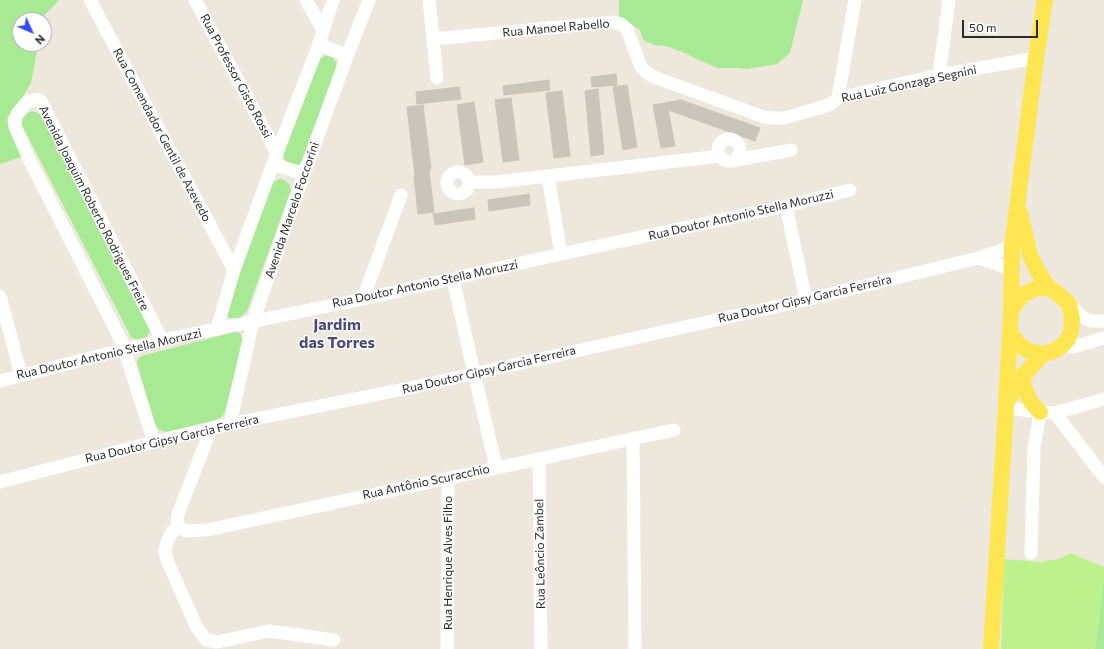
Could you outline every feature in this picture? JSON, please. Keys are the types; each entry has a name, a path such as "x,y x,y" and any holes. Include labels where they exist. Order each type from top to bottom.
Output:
{"main road":[{"path":"991,649 1010,332 1012,247 1036,58 1045,0"},
{"path":"1010,332 1019,344 1027,350 1043,354 1054,351 1063,346 1071,331 1072,319 1069,304 1049,288 1038,272 1030,255 1018,203"},
{"path":"1012,247 1030,255"},
{"path":"1010,310 1022,295 1037,288 1049,288"},
{"path":"1006,405 1021,378 1043,354"},
{"path":"1021,378 1031,402 1048,412"}],"street":[{"name":"Rua Comendador Gentil de Azevedo","path":"90,0 234,270"},
{"name":"Rua Professor Gisto Rossi","path":"195,0 275,159"},
{"path":"306,0 323,30"},
{"path":"217,329 234,270 319,44 333,0"},
{"name":"Avenida Marcelo Foccorini","path":"230,424 253,321 304,174 369,0"},
{"path":"429,0 437,78"},
{"path":"838,98 855,0"},
{"path":"939,75 950,0"},
{"name":"Rua Manoel Rabello","path":"433,39 613,22 621,24 627,30 641,67 654,77 764,117 784,118"},
{"path":"319,44 347,56"},
{"name":"Rua Luiz Gonzaga Segnini","path":"784,118 831,104 838,98 939,75 1036,58"},
{"name":"Avenida Joaquim Roberto Rodrigues Freire","path":"154,442 126,349 30,162 15,127 14,120 19,111 27,102 37,99 41,101 162,340"},
{"path":"735,141 738,144 739,152 735,159 725,158 718,152 720,143 727,139 735,141 762,154"},
{"path":"469,182 497,182 791,150"},
{"path":"275,159 304,174"},
{"path":"552,175 562,218 565,253"},
{"name":"Rua Doutor Antonio Stella Moruzzi","path":"0,381 162,340 362,299 565,253 786,206 850,190"},
{"path":"362,299 401,195"},
{"path":"786,206 806,300"},
{"name":"Rua Doutor Gipsy Garcia Ferreira","path":"0,482 230,424 414,387 806,300 978,258 1012,247"},
{"path":"978,258 1011,268"},
{"path":"453,279 496,467"},
{"path":"0,296 20,375"},
{"path":"1069,304 1081,316 1091,321 1104,321"},
{"path":"1063,346 1073,347 1104,338"},
{"path":"1006,405 1015,410 1048,412 1104,399"},
{"path":"1048,412 1104,476"},
{"path":"1031,553 1034,448 1048,412"},
{"path":"211,429 178,514 177,520 179,527 172,532 165,550 167,560 196,626 206,640 217,642 269,631 334,640"},
{"name":"Rua Antônio Scuracchio","path":"179,527 186,531 207,530 674,430"},
{"path":"633,438 635,649"},
{"name":"Rua Leôncio Zambel","path":"539,459 541,649"},
{"name":"Rua Henrique Alves Filho","path":"448,478 448,649"}],"green space":[{"path":"0,0 59,0 48,12 12,12 12,52 37,52 31,83 9,119 24,156 0,164"},
{"path":"619,0 803,0 790,53 777,64 747,69 718,68 666,46 655,45 644,41 639,29 619,17"},
{"path":"325,56 333,58 337,66 303,160 300,164 296,165 287,163 284,158 284,153 319,59"},
{"path":"32,111 42,115 150,327 150,331 145,339 137,340 131,337 22,125 23,118"},
{"path":"280,179 289,184 291,190 247,311 239,318 229,318 227,317 226,311 272,184"},
{"path":"235,332 241,335 243,341 224,414 216,420 166,432 158,429 155,424 137,363 138,359 141,356"},
{"path":"1070,553 1104,567 1104,578 1095,649 1001,649 1004,559 1040,562 1059,559"},
{"path":"1104,577 1104,649 1095,649"}],"building":[{"path":"616,74 617,85 592,87 591,77"},
{"path":"549,80 550,90 504,95 503,86"},
{"path":"627,85 637,147 623,150 613,87"},
{"path":"459,87 461,99 417,104 416,92"},
{"path":"598,89 604,154 591,156 585,91"},
{"path":"562,91 570,156 554,158 546,93"},
{"path":"511,98 519,160 503,162 495,100"},
{"path":"681,100 760,128 755,141 668,110 675,146 661,148 653,105"},
{"path":"474,102 483,162 465,165 457,105"},
{"path":"423,105 431,169 429,170 434,212 418,214 407,107"},
{"path":"529,194 530,205 489,211 488,200"},
{"path":"474,208 475,219 435,225 433,214"}],"district":[{"name":"Jardim das Torres","path":"337,334"}]}
